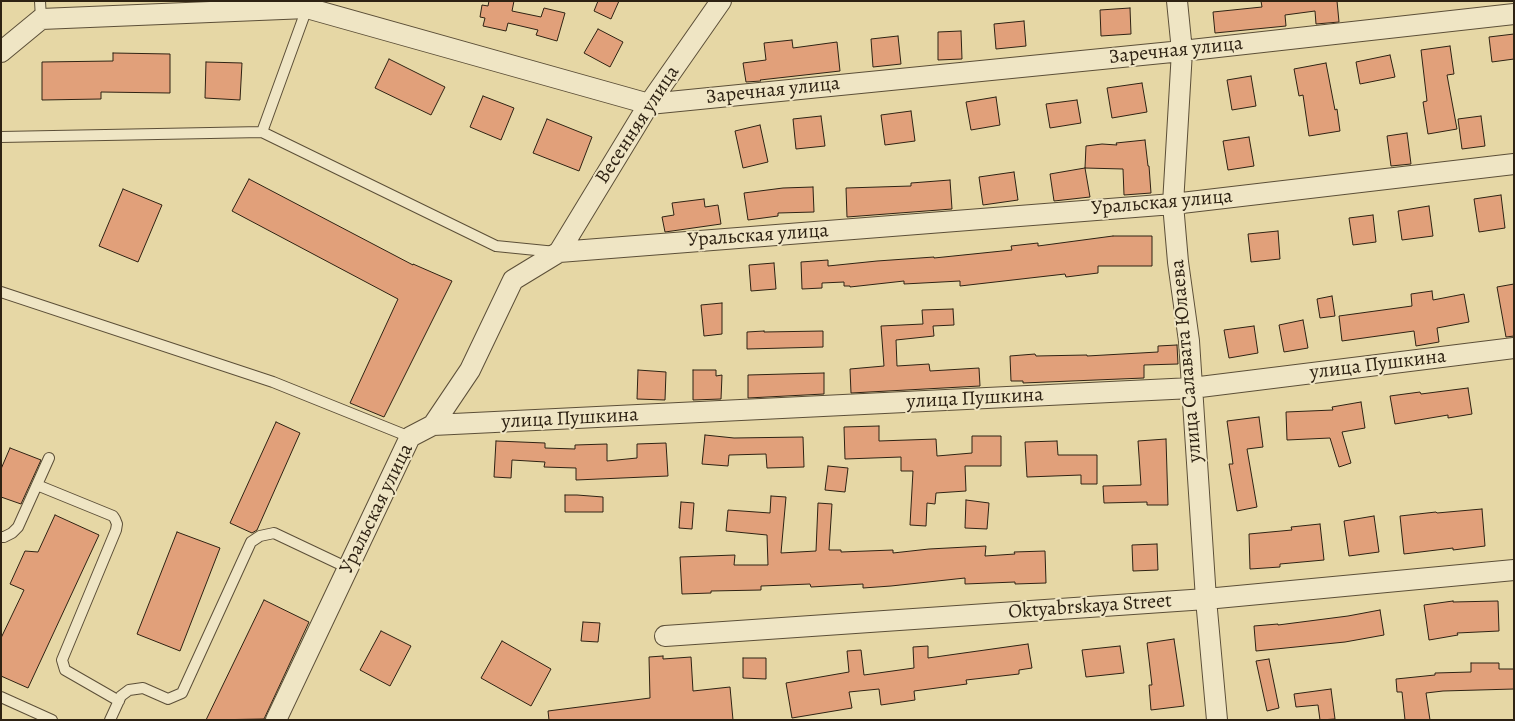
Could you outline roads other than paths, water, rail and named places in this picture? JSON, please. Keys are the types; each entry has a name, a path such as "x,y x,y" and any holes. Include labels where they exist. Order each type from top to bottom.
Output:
{"street":[{"name":"Весенняя улица","path":"559,252 649,104 721,1"},
{"name":"улица Салавата Юлаева","path":"1177,1 1182,51 1173,204 1188,341 1206,599 1217,720"},
{"name":"Заречная улица","path":"41,10 307,8 649,104 1182,51 1514,14"},
{"path":"1,52 41,10"},
{"name":"Уральская улица","path":"276,720 410,437 433,425 470,370 512,280 559,252 1173,204 1514,164"},
{"name":"улица Пушкина","path":"433,425 1192,388 1514,348"},
{"name":"Oktyabrskaya Street","path":"665,636 1206,599 1514,570"}],"lane":[{"path":"262,132 307,8"},
{"path":"1,137 262,132 496,246 559,252"},
{"path":"1,292 273,382 410,437"},
{"path":"1,537 12,533 18,527 49,458"},
{"path":"37,485 113,516 117,524 62,660 65,670 119,701"},
{"path":"110,720 121,696 129,690 143,688 168,699 182,693 251,542 260,536 274,533 348,568"},
{"path":"1,697 52,720"}]}
